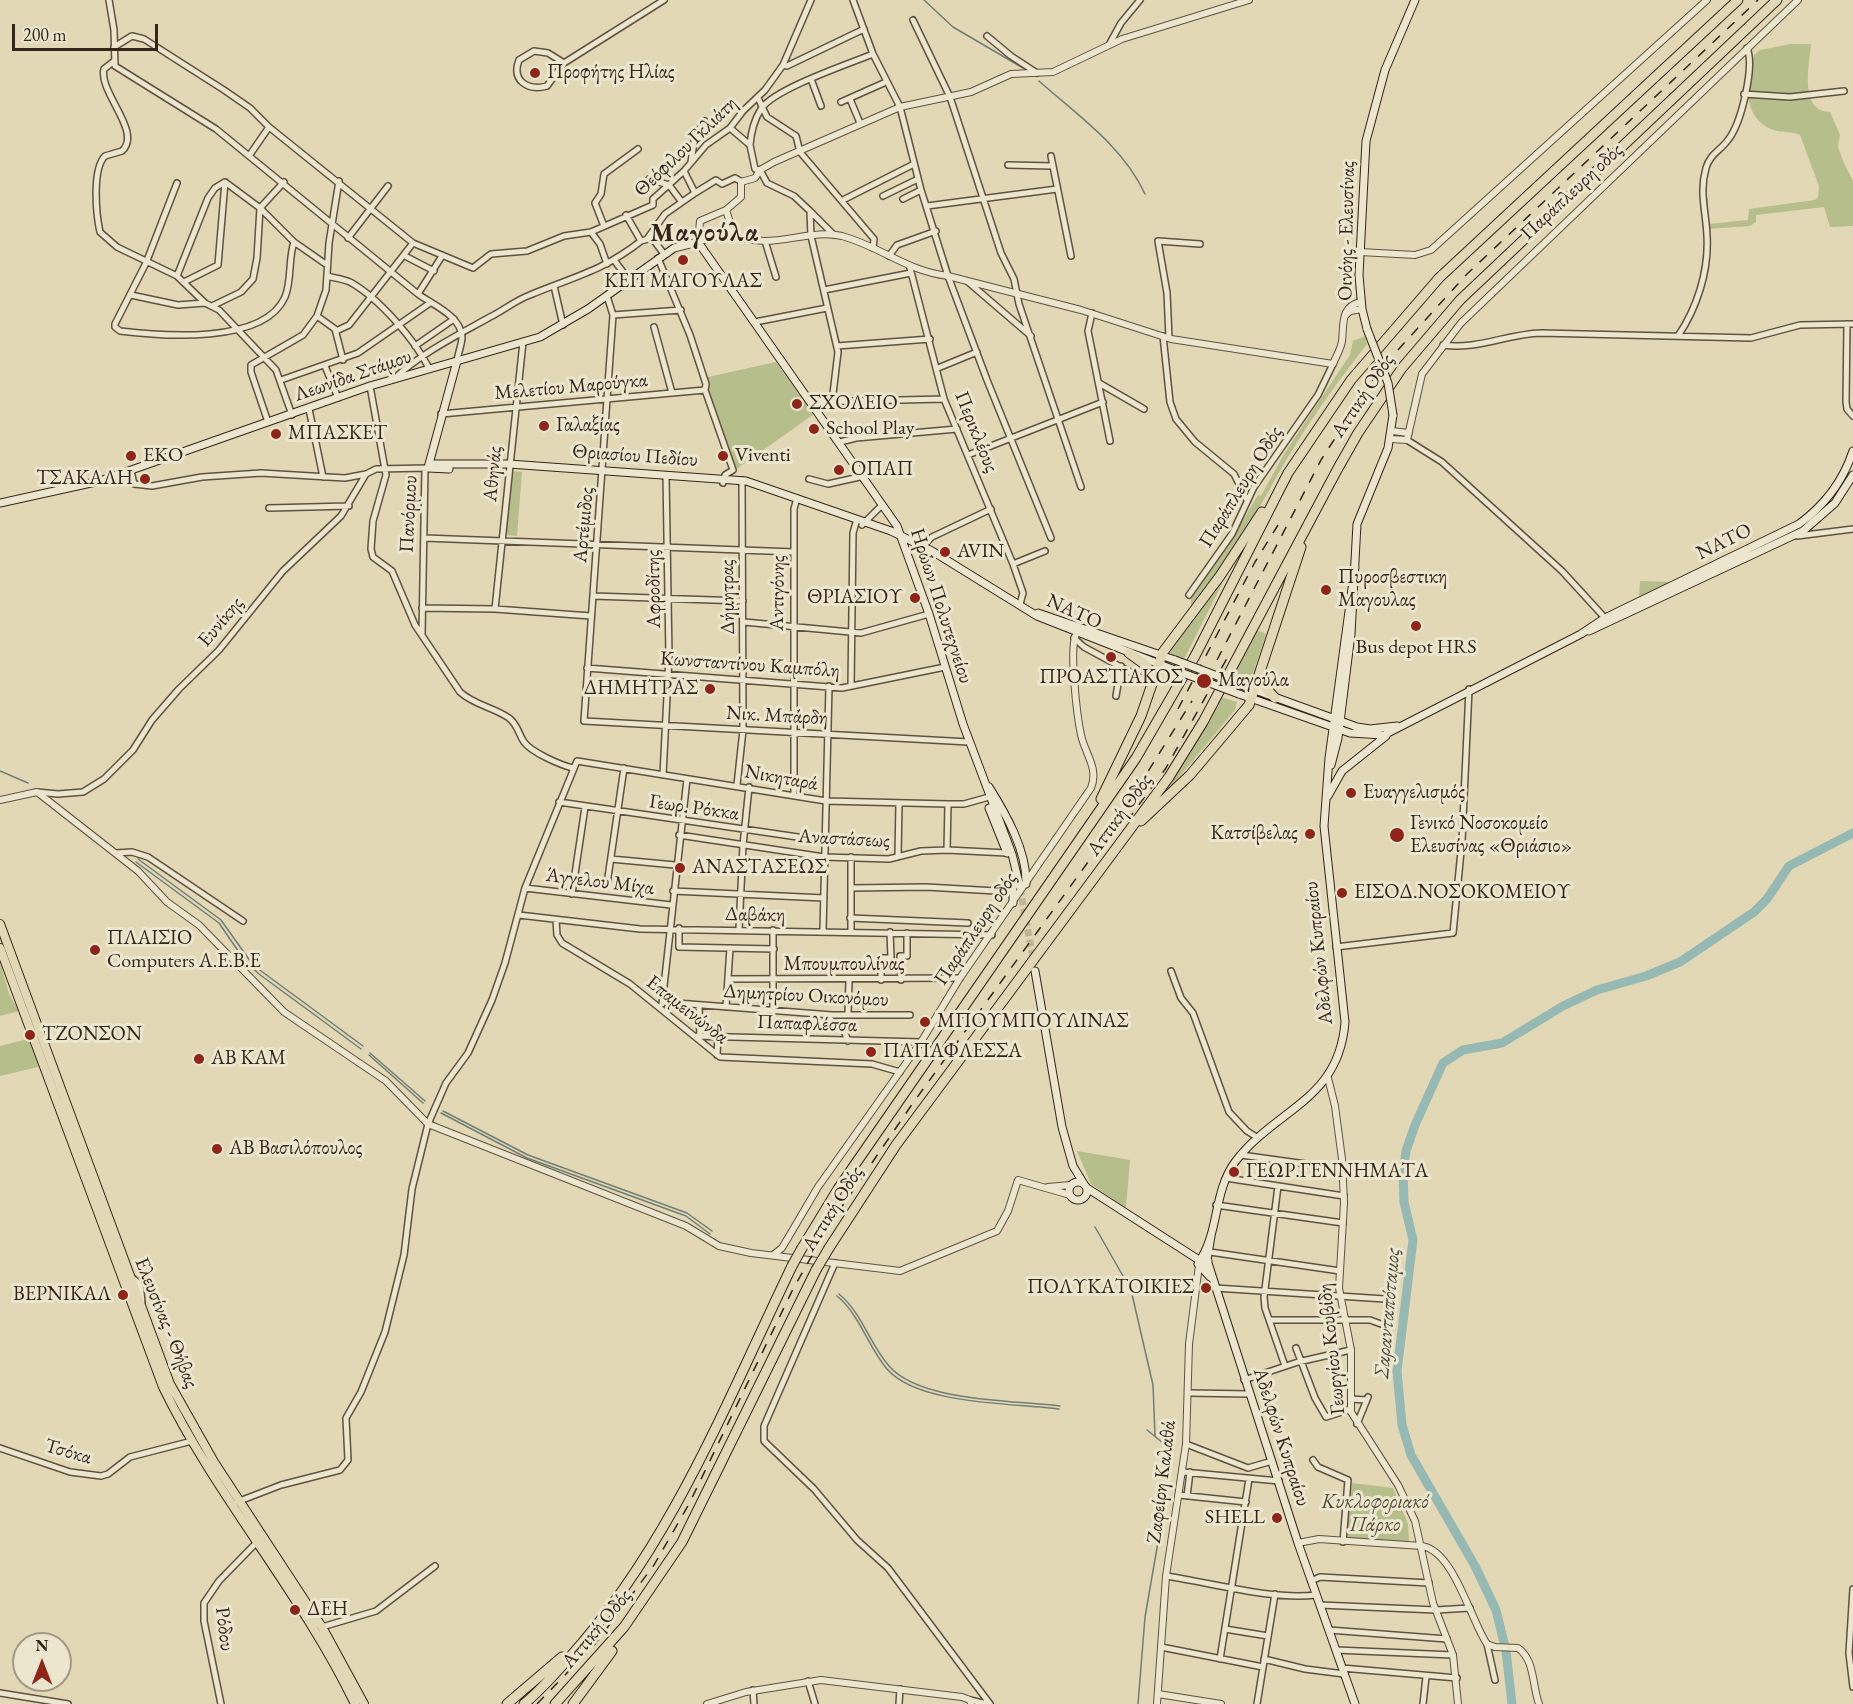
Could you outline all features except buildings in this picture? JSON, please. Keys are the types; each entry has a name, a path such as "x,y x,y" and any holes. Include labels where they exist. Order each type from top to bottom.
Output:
{"highway":[{"name":"Αττική Οδός","path":"524,1704 588,1636 628,1584 659,1535 802,1248 838,1189 1136,758 1167,707 1241,569 1272,502 1304,446 1351,380 1419,299 1738,0"},
{"name":"Αττική Οδός","path":"555,1704 624,1628 663,1573 697,1514 816,1270 896,1145 1169,777 1203,722 1324,493 1377,404 1402,368 1460,300 1777,0"},
{"path":"1136,823 1147,818 1190,775 1254,695 1288,582 1324,493"},
{"path":"1079,840 1132,735 1148,680 1160,659 1220,576 1262,512 1272,502"},
{"path":"1129,653 1148,666 1148,680"},
{"path":"1262,672 1262,683 1275,698"},
{"path":"573,1704 618,1642 624,1628"},
{"path":"507,1704 544,1675 576,1643 588,1636"}],"main road":[{"name":"Οινόης - Ελευσίνας","path":"1337,725 1353,612 1357,524 1392,435 1394,415 1388,382 1367,329 1361,305 1362,179 1368,130 1385,70 1415,0"},
{"name":"Λεωνίδα Στάμου","path":"0,503 79,487 131,471 370,386 523,342 563,326 674,248 698,242"},
{"name":"Ηρώων Πολυτεχνείου","path":"698,242 864,476 901,536 929,614 969,742 1012,854 1020,888"},
{"name":"Πανόρμου","path":"427,467 440,414 457,361"},
{"name":"ΝΑΤΟ","path":"1032,611 1075,636 1129,653 1175,660 1244,686 1254,695 1337,725 1370,735 1395,731 1469,689 1581,634 1605,618 1799,524 1818,509 1836,487 1853,451"},
{"name":"Θριασίου Πεδίου","path":"427,467 508,466 742,482 860,522 891,536 901,536 923,546 1032,611"},
{"name":"ΝΑΤΟ","path":"1581,634 1603,627 1792,537 1824,514 1853,474"},
{"name":"Οινόης - Ελευσίνας","path":"1337,725 1337,706 1355,567"},
{"name":"ΝΑΤΟ","path":"1032,611 1160,659 1172,669 1239,694 1275,698 1321,714 1337,725 1370,729 1391,727 1410,721"},
{"path":"1321,714 1332,712 1337,706"},
{"name":"Αδελφών Κυπραίου","path":"1337,725 1326,801 1325,852 1345,1022 1338,1058 1328,1078 1241,1155 1226,1178 1216,1205 1203,1262 1214,1285 1298,1543 1355,1704"},
{"path":"1326,801 1342,771 1375,742 1395,731"},
{"path":"983,778 1005,814 1024,869 1020,888 1013,903"},
{"path":"989,797 989,809 1020,888"},
{"path":"1024,869 1030,874 1034,873"},
{"name":"Ελευσίνας - Θήβας","path":"0,924 141,1311 179,1401 236,1502 318,1636 355,1704"},
{"name":"Ελευσίνας - Θήβας","path":"0,948 152,1363 192,1441 236,1502"},
{"path":"1035,971 1062,1127 1073,1166 1085,1186 1085,1197"},
{"path":"1073,1166 1070,1195 1076,1200 1097,1196 1108,1201"},
{"path":"1072,1184 1085,1186 1203,1262"},
{"name":"Αδελφών Κυπραίου","path":"1203,1262 1210,1251 1211,1231"},
{"name":"Ελευσίνας - Θήβας","path":"260,1540 322,1627 364,1704"}],"street":[{"path":"109,0 114,47 112,62 104,69 104,84 123,118 127,143 122,151 105,156 99,167 98,223 104,238 146,262 177,276 205,303 212,306 276,370 292,415"},
{"path":"564,63 548,52 534,51 519,60 516,75 519,81 526,85 544,87 552,82 564,63 664,0"},
{"name":"Θεόφιλου Γκλιάτη","path":"442,256 473,268 491,254 528,251 564,236 591,232 653,205 653,199 684,171 706,145 730,128 743,111 758,99 783,65 811,0"},
{"path":"853,0 873,54 900,107 921,190 936,231 948,276 1051,538"},
{"path":"1110,43 1121,23 1140,0"},
{"path":"394,379 407,366 516,301 608,264 644,240 665,214 712,180 722,184 735,178 742,182 755,178 760,170 860,123 900,107 980,90 1011,74 1061,69 1110,43 1249,0"},
{"path":"1360,252 1406,256 1431,250 1707,0"},
{"name":"Παράπλευρη οδός","path":"1408,436 1422,374 1443,345 1512,272 1798,0"},
{"path":"913,20 950,97 1001,253 1014,279 1081,487"},
{"path":"783,65 787,66 864,29"},
{"path":"114,47 132,36 144,39 250,108 269,127 413,243 442,256 418,294"},
{"path":"987,36 1011,57 1037,73"},
{"path":"1678,336 1694,309 1706,261 1707,237 1701,193 1707,165 1712,154 1729,140 1737,126 1750,69 1747,48"},
{"path":"834,235 794,196 767,183 760,170 755,169 750,145 752,130 762,107 811,79 873,54"},
{"path":"112,62 120,70 216,129 284,182 333,226 453,319 461,333 457,361"},
{"path":"811,79 821,106"},
{"path":"841,102 886,82"},
{"path":"1744,94 1790,97 1844,91"},
{"path":"758,99 767,117 796,136 800,152 874,239 873,248"},
{"path":"850,99 860,123"},
{"path":"691,162 695,136 705,121"},
{"path":"249,156 269,127"},
{"path":"730,128 750,145"},
{"path":"604,225 595,202 600,197 604,174 639,149"},
{"path":"1051,156 1071,256"},
{"path":"843,200 914,164"},
{"path":"1008,165 1053,166"},
{"path":"684,171 694,193"},
{"path":"649,179 669,185 681,201"},
{"path":"883,196 918,179"},
{"path":"177,276 208,198 214,188 225,182"},
{"path":"225,182 260,208 294,242 327,265"},
{"path":"184,282 218,265 225,182"},
{"path":"212,306 241,292 253,279 257,258 260,208 284,182"},
{"path":"268,422 250,368 263,357 303,334 317,316 326,290 327,265 339,182"},
{"path":"742,182 741,197 726,210 700,220 698,242 713,236 734,235 765,241 834,235 873,248 910,270"},
{"path":"177,183 146,262 115,324 120,331 182,336 218,334 237,330 259,321 282,303 287,291 294,242"},
{"path":"348,238 387,186"},
{"path":"927,206 1057,189"},
{"path":"903,199 921,190"},
{"path":"726,210 734,235"},
{"path":"810,211 811,236 837,346 832,402"},
{"path":"626,215 644,240"},
{"path":"889,256 897,246 936,231"},
{"path":"591,232 600,244 608,264"},
{"path":"644,240 652,238 662,256 706,384 705,390 733,470 723,481"},
{"path":"765,241 776,277"},
{"path":"1200,244 1158,241 1167,292 1166,337 1170,402 1176,419 1196,442 1234,474 1246,500"},
{"path":"336,331 349,325 413,243"},
{"path":"405,256 434,271"},
{"path":"614,260 629,280"},
{"path":"824,290 910,270 966,280 1092,313 1166,337 1333,363 1342,343 1344,316 1361,305"},
{"name":"Περικλέους","path":"910,270 917,288 944,399 1013,564 1023,593 1020,604"},
{"path":"327,276 350,282 387,311 429,368"},
{"path":"966,280 989,303 1031,336"},
{"path":"554,286 563,326"},
{"path":"131,295 178,305 205,303"},
{"name":"Αρτέμιδος","path":"584,721 596,545 604,473 613,315 607,296"},
{"path":"281,380 342,360 366,349 430,303"},
{"path":"755,322 827,308"},
{"path":"613,315 681,310"},
{"path":"1092,313 1088,331 1110,441"},
{"path":"317,316 336,331 342,360"},
{"path":"415,346 453,319"},
{"path":"1443,345 1471,347 1534,334 1760,338 1800,325 1850,324 1846,359 1847,409 1853,416"},
{"path":"654,327 672,393"},
{"path":"837,346 930,339"},
{"name":"Αθηνάς","path":"495,609 508,466 523,342"},
{"path":"1846,359 1853,351"},
{"path":"938,369 977,352"},
{"name":"Παράπλευρη Οδός","path":"1190,595 1232,534 1246,500 1318,395 1333,363"},
{"path":"325,366 338,398"},
{"path":"1099,383 1144,409"},
{"path":"236,1502 281,1485 340,1470 348,1460 346,1418 361,1392 385,1332 404,1255 412,1189 428,1124 446,1083 468,1053 492,1000 519,915 525,888 573,768 561,765 524,743 517,725 509,718 469,701 460,692 407,610 392,571 378,562 371,549 373,521 386,469 370,386"},
{"name":"Μελετίου Μαρούγκα","path":"440,414 705,390"},
{"path":"812,402 944,399"},
{"path":"968,455 1102,402"},
{"path":"309,409 323,477"},
{"path":"840,442 856,438 957,429"},
{"path":"1392,435 1408,436 1442,462 1562,571 1605,618"},
{"path":"131,471 134,484 146,486 202,477 261,472 345,478 386,469 427,467"},
{"name":"Πανόρμου","path":"422,636 427,467"},
{"name":"Ευνίκης","path":"37,792 58,794 84,792 104,779 133,750 152,720 179,689 219,650 283,571 329,530 349,506 357,487 366,474"},
{"path":"809,479 828,484 864,476"},
{"name":"Αφροδίτης","path":"663,775 669,674 666,477"},
{"name":"Δήμητρας","path":"737,785 743,729 744,680 745,549 742,482"},
{"name":"Αντιγόνης","path":"794,796 793,626 796,500"},
{"path":"851,687 854,633 853,533 860,522 882,505"},
{"path":"269,508 349,506"},
{"path":"923,546 932,537 991,509"},
{"path":"1792,537 1828,530 1853,529"},
{"path":"424,538 794,552"},
{"path":"1013,564 1045,551"},
{"path":"593,596 743,601"},
{"path":"422,608 495,609 591,616"},
{"path":"744,622 854,633 929,614"},
{"path":"1075,636 1121,666 1148,680"},
{"name":"Παράπλευρη οδός","path":"771,1255 782,1248 818,1187 921,1042 960,978 992,935 1020,888 1034,873 1094,781 1092,764 1081,735 1075,636"},
{"path":"1116,696 1121,666"},
{"name":"Κωνσταντίνου Καμπόλη","path":"587,668 851,687 945,667"},
{"path":"823,931 829,686"},
{"path":"1336,947 1453,933 1462,841 1469,689"},
{"name":"Νικ. Μπάρδη","path":"584,721 969,742"},
{"name":"Νικηταρά","path":"573,768 577,761 582,761 826,801 964,804 989,797"},
{"path":"607,884 624,768"},
{"path":"658,1007 664,1002 678,835 687,780"},
{"path":"739,930 742,845 749,787"},
{"path":"0,800 37,792 138,871 167,902 199,925 284,1012 386,1081 428,1124 686,1226 719,1246 891,1271 909,1269 997,1231 1008,1211 1018,1180 1070,1195"},
{"name":"Γεωρ. Ρόκκα","path":"559,802 825,841"},
{"path":"898,857 899,803"},
{"path":"947,850 948,804"},
{"path":"572,894 585,807"},
{"name":"Αναστάσεως","path":"678,835 825,856 898,857 947,850 1007,853"},
{"path":"116,853 132,852 148,857 243,921"},
{"path":"851,857 851,932"},
{"path":"611,859 675,865"},
{"name":"Άγγελου Μίχα","path":"525,888 671,905"},
{"path":"851,888 1020,888"},
{"path":"673,891 741,896 824,898"},
{"name":"Δαβάκη","path":"519,915 640,929 992,935"},
{"path":"850,918 968,923"},
{"name":"Επαμεινώνδα","path":"556,920 557,935 562,943 622,979 717,1055 728,1059 872,1064 900,1072"},
{"path":"679,928 679,947 774,949"},
{"path":"773,930 773,1011"},
{"path":"881,980 881,958 891,958 890,932"},
{"path":"901,980 900,956 907,956 907,933"},
{"path":"726,1007 730,948"},
{"path":"1171,971 1181,998 1193,1013 1229,1112 1247,1131 1258,1138"},
{"name":"Μπουμπουλίνας","path":"728,979 960,978"},
{"path":"848,1014 849,980"},
{"name":"Δημητρίου Οικονόμου","path":"664,1002 773,1011 910,1015"},
{"path":"699,1006 700,1036"},
{"path":"820,1013 843,1028 848,1041"},
{"name":"Παπαφλέσσα","path":"693,1036 921,1042"},
{"path":"717,1055 718,1037"},
{"name":"Γεωργίου Κουβίδη","path":"1328,1078 1335,1106 1344,1196 1340,1294 1352,1350 1351,1409 1357,1424 1411,1509 1436,1610 1453,1655 1458,1704"},
{"path":"1241,1155 1342,1169"},
{"path":"1226,1178 1344,1196"},
{"path":"1044,1187 1065,1188 1072,1184"},
{"path":"1278,1186 1268,1261 1265,1308 1285,1366"},
{"path":"1216,1205 1343,1223"},
{"path":"1210,1251 1340,1271"},
{"name":"Ζαφείρη Καλαθά","path":"1157,1704 1166,1576 1186,1472 1189,1344 1203,1262"},
{"path":"835,1263 764,1426 763,1436 770,1450 814,1489 857,1540 888,1568 989,1704"},
{"path":"1199,1280 1214,1285 1385,1299"},
{"path":"1269,1320 1370,1320 1381,1324"},
{"path":"1296,1348 1315,1398 1326,1418 1351,1409"},
{"path":"1244,1380 1302,1361 1352,1350"},
{"path":"1189,1393 1249,1394"},
{"path":"1351,1399 1367,1398 1357,1424"},
{"name":"Τσόκα","path":"0,1448 70,1472 101,1476 108,1474 130,1457 192,1441"},
{"path":"1186,1444 1248,1468 1272,1461"},
{"path":"1313,1460 1318,1467 1348,1480 1343,1542"},
{"path":"1186,1472 1279,1481"},
{"path":"1220,1659 1249,1479"},
{"path":"1183,1495 1246,1502"},
{"path":"1298,1543 1319,1539 1422,1546 1435,1552 1449,1569 1487,1644 1495,1680"},
{"name":"Ρόδου","path":"221,1704 204,1621 204,1604 219,1581 260,1540"},
{"path":"322,1627 376,1611 435,1566"},
{"path":"1166,1576 1275,1594 1300,1597 1316,1595"},
{"path":"1311,1581 1320,1577 1429,1583"},
{"path":"1853,1589 1849,1653 1853,1687"},
{"path":"1257,1704 1275,1594"},
{"path":"1320,1605 1436,1610 1470,1608"},
{"path":"1225,1629 1268,1636"},
{"path":"1329,1630 1447,1639"},
{"path":"1487,1644 1498,1647 1518,1647 1529,1659 1539,1704"},
{"path":"1161,1647 1263,1667"},
{"path":"1336,1650 1453,1655"},
{"path":"1264,1659 1305,1669 1457,1678"},
{"path":"1423,1704 1426,1677"},
{"path":"707,1704 753,1690 808,1681 900,1689 989,1704"},
{"path":"808,1681 815,1704"},
{"path":"898,1704 900,1689"},
{"path":"753,1690 754,1704"},
{"path":"0,1694 68,1704"},
{"path":"1158,1694 1221,1704"}],"green space":[{"path":"1791,44 1811,44 1808,74 1810,96 1820,110 1830,112 1840,135 1838,147 1853,181 1853,226 1830,227 1824,207 1756,215 1756,222 1750,226 1708,229 1704,194 1708,199 1709,224 1748,220 1749,209 1815,200 1818,197 1819,186 1800,135 1777,131 1766,126 1757,119 1749,100 1748,77 1753,56 1760,50"},
{"path":"1365,336 1367,344 1336,385 1288,457 1219,573 1191,606 1191,595 1228,545 1258,495 1261,496 1284,454 1350,355 1353,341"},
{"path":"776,362 814,414 735,470 707,388 708,377"},
{"path":"512,471 522,472 517,536 506,535"},
{"path":"1222,579 1222,584 1184,659 1169,653"},
{"path":"1640,581 1671,582 1639,598"},
{"path":"1259,631 1266,634 1251,679 1245,681 1233,676 1255,633"},
{"path":"1221,697 1237,702 1235,710 1169,789 1167,786"},
{"path":"0,962 9,994 19,1011 0,1016"},
{"path":"28,1039 42,1066 0,1076 0,1046"},
{"path":"1077,1151 1130,1160 1126,1208 1091,1184"},
{"name":"Κυκλοφοριακό Πάρκο","path":"1352,1483 1393,1488 1408,1524 1409,1541 1404,1544 1350,1540 1346,1535"}],"waterway":[{"path":"924,0 953,27 1023,68"},
{"path":"1039,81 1112,146 1136,177 1145,194"},
{"path":"0,771 28,783"},
{"name":"Σαρανταπόταμος","path":"1512,1704 1506,1651 1496,1610 1475,1566 1411,1455 1402,1425 1397,1371 1413,1240 1404,1202 1403,1173 1406,1151 1415,1125 1443,1063 1463,1050 1502,1043 1563,1006 1597,990 1646,976 1680,962 1754,912 1767,899 1789,866 1853,833"},
{"path":"138,859 221,920 253,965 363,1046"},
{"path":"136,862 219,923 245,961 259,974 361,1049"},
{"path":"370,1053 425,1101"},
{"path":"369,1055 423,1103"},
{"path":"443,1111 528,1155 687,1213 712,1231"},
{"path":"441,1113 527,1158 686,1216 710,1234"},
{"path":"1095,1227 1131,1290 1153,1385 1155,1436"},
{"path":"839,1294 854,1310 882,1357 903,1378 922,1387 944,1393 1060,1406"},
{"path":"837,1296 852,1312 880,1360 901,1381 920,1390 943,1396 1059,1409"},
{"path":"1147,1430 1163,1443"},
{"path":"1138,1704 1145,1617 1162,1519"}],"tunnel":[{"path":"1020,888 1034,963"}],"railway":[{"path":"1217,660 1321,460 1377,373 1467,274 1758,0"},
{"path":"1178,709 1255,562 1278,525"},
{"path":"1127,821 1166,768 1230,653"},
{"path":"537,1704 595,1644 654,1565 689,1504 793,1289 830,1224 913,1103 1112,829 1192,701"}],"place":[{"name":"Προφήτης Ηλίας","path":"535,73"},
{"name":"ΚΕΠ ΜΑΓΟΥΛΑΣ","path":"683,260"},
{"name":"ΣΧΟΛΕΙΟ","path":"797,404"},
{"name":"Γαλαξίας","path":"544,426"},
{"name":"School Play","path":"814,429"},
{"name":"ΜΠΑΣΚΕΤ","path":"276,434"},
{"name":"EKO","path":"131,456"},
{"name":"Viventi","path":"723,456"},
{"name":"ΟΠΑΠ","path":"839,470"},
{"name":"ΤΣΑΚΑΛΗ","path":"145,479"},
{"name":"AVIN","path":"945,552"},
{"name":"Πυροσβεστικη Μαγουλας","path":"1326,590"},
{"name":"ΘΡΙΑΣΙΟΥ","path":"915,598"},
{"name":"Bus depot HRS","path":"1416,626"},
{"name":"ΠΡΟΑΣΤΙΑΚΟΣ","path":"1111,657"},
{"name":"Μαγούλα","path":"1204,681"},
{"name":"ΔΗΜΗΤΡΑΣ","path":"710,689"},
{"name":"Ευαγγελισμός","path":"1351,793"},
{"name":"Κατσίβελας","path":"1310,834"},
{"name":"Γενικό Νοσοκομείο Ελευσίνας «Θριάσιο»","path":"1397,835"},
{"name":"ΑΝΑΣΤΑΣΕΩΣ","path":"680,868"},
{"name":"ΕΙΣΟΔ.ΝΟΣΟΚΟΜΕΙΟΥ","path":"1342,893"},
{"name":"ΠΛΑΙΣΙΟ Computers Α.Ε.Β.Ε","path":"95,950"},
{"name":"ΜΠΟΥΜΠΟΥΛΙΝΑΣ","path":"925,1022"},
{"name":"ΤΖΟΝΣΟΝ","path":"30,1035"},
{"name":"ΠΑΠΑΦΛΕΣΣΑ","path":"871,1052"},
{"name":"ΑΒ ΚΑΜ","path":"199,1059"},
{"name":"ΑΒ Βασιλόπουλος","path":"217,1149"},
{"name":"ΓΕΩΡ.ΓΕΝΝΗΜΑΤΑ","path":"1234,1172"},
{"name":"ΠΟΛΥΚΑΤΟΙΚΙΕΣ","path":"1206,1288"},
{"name":"ΒΕΡΝΙΚΑΛ","path":"123,1295"},
{"name":"SHELL","path":"1277,1518"},
{"name":"ΔΕΗ","path":"295,1610"}],"district":[{"name":"Μαγούλα","path":"705,234"}]}
